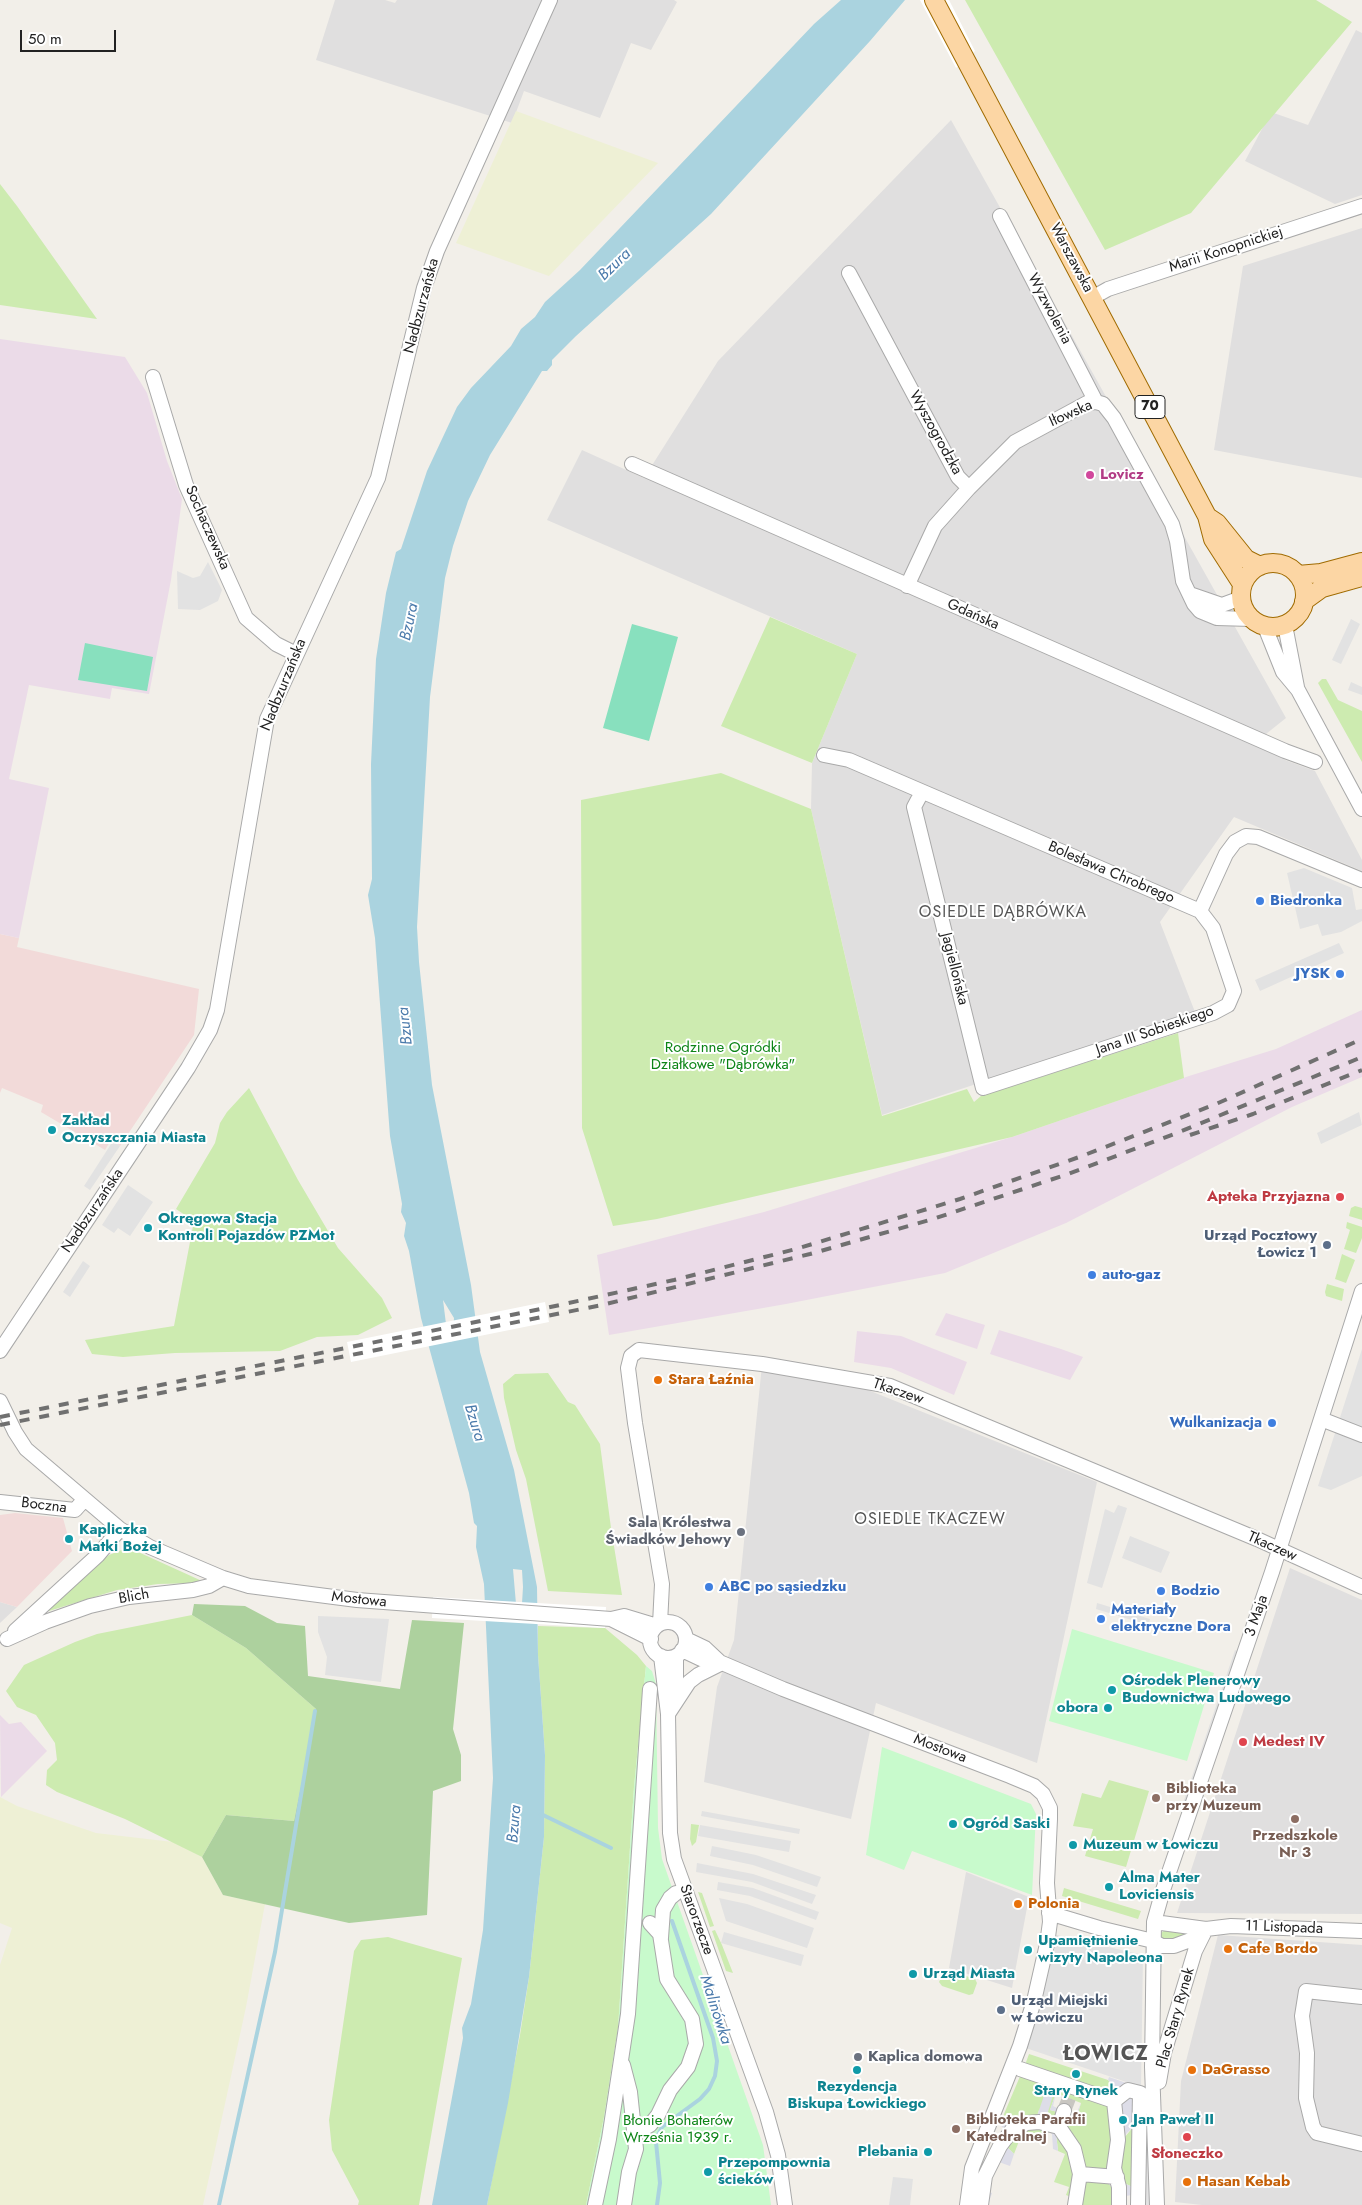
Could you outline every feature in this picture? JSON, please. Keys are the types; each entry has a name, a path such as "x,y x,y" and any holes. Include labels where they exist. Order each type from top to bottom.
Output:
{"main road":[{"name":"Warszawska","path":"934,0 1207,516 1214,539 1242,591"},
{"name":"Warszawska","path":"1207,516 1217,523 1246,558 1260,566"},
{"path":"1298,575 1321,573 1362,562"},
{"path":"1242,591 1246,576 1260,566 1277,563 1298,575 1302,583 1304,601 1298,616 1285,625 1258,623"},
{"path":"1304,601 1322,588 1362,577"},
{"name":"70","path":"1242,591 1242,606 1258,623"}],"street":[{"name":"Nadbzurzańska","path":"0,1351 188,1068 210,1030 217,1010 221,988 263,732 275,697 378,478 424,288 437,251 550,0"},
{"name":"Marii Konopnickiej","path":"1092,298 1108,289 1362,206"},
{"name":"Wyzwolenia","path":"1000,216 1096,402"},
{"name":"Wyszogrodzka","path":"849,273 958,477 969,488 936,526 907,586"},
{"name":"Sochaczewska","path":"153,377 186,485 246,618 276,644 296,654"},
{"name":"Iłowska","path":"969,488 1015,442 1087,403 1096,402 1108,407 1172,524 1177,541 1182,576 1194,604 1200,611 1218,618 1258,623"},
{"name":"Gdańska","path":"632,464 907,586 1315,762"},
{"path":"1190,594 1222,605 1242,591"},
{"path":"1258,623 1283,672 1298,690 1362,809"},
{"path":"1285,625 1298,690"},
{"name":"Bolesława Chrobrego","path":"824,755 849,760 1200,911"},
{"name":"Jagiellońska","path":"922,792 914,808 983,1088"},
{"path":"1200,911 1226,854 1235,842 1246,836 1258,837 1362,880"},
{"name":"Jana III Sobieskiego","path":"983,1088 1213,1013 1228,1005 1234,991 1212,928 1200,911"},
{"name":"3 Maja","path":"1153,1941 1154,1922 1163,1890 1279,1549 1362,1291"},
{"name":"Tkaczew","path":"664,1624 662,1584 635,1423 628,1368 631,1356 639,1350 762,1364 890,1386 1279,1549 1362,1587"},
{"name":"Mostowa","path":"0,1401 21,1443 43,1465 120,1529 150,1547 223,1578 249,1586 303,1594 432,1607 608,1618 624,1616 664,1624"},
{"path":"1321,1419 1362,1435"},
{"name":"Boczna","path":"0,1502 75,1510 84,1500"},
{"name":"Blich","path":"3,1642 40,1617 120,1529"},
{"name":"Blich","path":"40,1617 154,1593 193,1590 209,1586 223,1578"},
{"name":"Mostowa","path":"608,1618 651,1639"},
{"path":"664,1624 681,1628 681,1648 661,1656 653,1649 651,1639 664,1624"},
{"name":"Mostowa","path":"681,1648 701,1659 722,1663 783,1689 1034,1786 1043,1794 1050,1808 1047,1883 1049,1913"},
{"name":"Starorzecze","path":"668,1714 676,1688 681,1648"},
{"name":"Starorzecze","path":"661,1656 668,1714 670,1833 674,1859 766,2112 778,2155 785,2205"},
{"path":"668,1714 689,1682 698,1675 708,1672 722,1663"},
{"path":"595,2205 622,2062 634,1946 650,1689"},
{"path":"636,2133 650,2125 658,2116 670,2090 688,2068 696,2044 692,2019 667,1979 661,1939 663,1910 670,1898 676,1893"},
{"path":"967,2205 972,2168 1020,2046 1034,2002 1047,1944 1049,1913 1098,1928 1153,1941"},
{"name":"11 Listopada","path":"1154,1922 1206,1929 1232,1926 1362,1931"},
{"path":"650,1923 657,1929 661,1939"},
{"name":"11 Listopada","path":"1153,1941 1162,1946 1174,1946 1193,1939 1206,1929"},
{"name":"Plac Stary Rynek","path":"1155,2110 1164,2053 1195,1951 1206,1929"},
{"name":"Plac Stary Rynek","path":"1153,1941 1152,2067 1158,2205"},
{"path":"1362,1997 1306,1991 1302,2016 1307,2054 1306,2098 1310,2119 1317,2133 1362,2144"},
{"path":"622,2062 626,2070 636,2133 636,2149 629,2172 624,2205"},
{"path":"1020,2069 1069,2099 1114,2101 1128,2090 1140,2093 1138,2198"},
{"path":"1059,2127 1069,2099"},
{"path":"1114,2101 1118,2140 1114,2168 1118,2184 1119,2205"},
{"path":"991,2119 1012,2130"},
{"path":"1118,2140 1128,2125 1139,2121"},
{"path":"979,2198 992,2160 1012,2130 1027,2123 1038,2122 1059,2127 1074,2149 1080,2174 1075,2205"},
{"path":"1080,2174 1118,2184 1138,2198"}],"shaded area":[{"path":"335,0 385,0 395,3 397,0 674,0 677,2 651,50 631,43 600,118 524,91 512,123 316,60"},
{"path":"1356,30 1362,33 1362,195 1335,204 1245,161 1271,112 1308,125"},
{"path":"951,120 1286,718 1266,734 1285,760 1315,771 1362,860 1362,871 1234,817 1160,922 1195,1012 882,1115 811,809 812,763 857,654 547,520 582,450 644,478 718,361"},
{"path":"1362,228 1362,478 1214,450 1243,266"},
{"path":"0,339 125,357 147,393 167,461 182,499 171,580 149,694 112,688 110,699 29,685 9,779 49,788 19,938 0,934"},
{"path":"208,562 222,590 218,601 200,610 178,609 177,571 193,578 200,576"},
{"path":"1351,619 1360,624 1341,664 1332,660"},
{"path":"1351,682 1362,687 1362,695 1348,690"},
{"path":"1304,868 1352,888 1356,910 1362,909 1362,921 1341,932 1322,936 1318,924 1300,929 1287,873"},
{"path":"0,934 19,938 17,947 199,989 194,1035 120,1146 111,1140 105,1150 41,1112 43,1105 2,1088 0,1093"},
{"path":"1339,943 1344,953 1260,991 1255,980"},
{"path":"1362,1010 1362,1077 1292,1107 1066,1223 945,1273 786,1304 609,1335 597,1255 764,1212 1012,1137 1189,1076 1276,1049"},
{"path":"1359,1112 1362,1125 1321,1144 1317,1133"},
{"path":"113,1141 120,1146 90,1190 84,1186"},
{"path":"128,1185 153,1202 130,1236 118,1228 114,1233 102,1225"},
{"path":"83,1261 90,1266 70,1297 63,1292"},
{"path":"946,1313 985,1325 977,1349 935,1335"},
{"path":"999,1330 1083,1357 1070,1380 990,1354"},
{"path":"857,1331 901,1336 967,1362 954,1395 891,1368 854,1362"},
{"path":"1362,1349 1362,1476 1331,1490 1318,1486"},
{"path":"762,1365 853,1384 1097,1482 1037,1763 876,1703 851,1819 704,1782 717,1687 734,1640"},
{"path":"1118,1505 1127,1508 1102,1588 1087,1583 1105,1509 1114,1513"},
{"path":"15,1513 63,1518 72,1551 17,1607 0,1602 0,1515"},
{"path":"1130,1536 1170,1552 1161,1573 1122,1558"},
{"path":"1290,1568 1362,1600 1362,1914 1177,1913"},
{"path":"0,1602 17,1607 0,1623"},
{"path":"1097,1603 1150,1619 1148,1625 1096,1609"},
{"path":"318,1616 389,1619 381,1682 325,1675 327,1657 318,1632"},
{"path":"1235,1650 1239,1652 1185,1810 1181,1809"},
{"path":"0,1715 9,1724 21,1722 47,1751 1,1797"},
{"path":"702,1811 800,1829 799,1834 701,1816"},
{"path":"700,1825 791,1841 789,1852 698,1836"},
{"path":"712,1846 756,1855 821,1877 817,1887 753,1865 710,1856"},
{"path":"697,1863 753,1874 816,1895 812,1904 752,1882 696,1872"},
{"path":"966,1872 1029,1897 1012,1988 949,1968"},
{"path":"718,1882 753,1888 819,1912 816,1920 750,1896 717,1890"},
{"path":"719,1898 747,1904 814,1928 807,1948 726,1921"},
{"path":"724,1932 804,1955 801,1966 721,1943"},
{"path":"1044,1932 1143,1955 1141,2087 1014,2044 1026,2013"},
{"path":"1218,1935 1362,1945 1362,2205 1202,2205 1175,2202 1181,2081"},
{"path":"1109,2077 1135,2086 1134,2126 1126,2134 1122,2145 1121,2178 1126,2184 1137,2189 1138,2194 1126,2196 1115,2192 1109,2184 1102,2180 1086,2178 1056,2133 1058,2151 1053,2149 1052,2134 1047,2131 1048,2129 1024,2127 1006,2146 1014,2154 1010,2166 996,2161 986,2191 992,2193 988,2205 976,2198 1006,2130 1000,2125 1001,2121 1012,2125 1037,2116 1046,2090 1054,2092 1047,2115 1054,2120 1058,2112 1050,2110 1056,2093 1053,2106 1059,2109 1076,2114 1081,2103 1076,2119 1069,2116 1064,2123 1084,2169 1106,2170 1113,2154 1113,2094 1111,2083 1108,2080"},
{"path":"1141,2129 1150,2129 1150,2205 1140,2205"},
{"path":"893,2177 913,2179 910,2205 889,2205"}],"green space":[{"path":"965,0 1316,0 1352,22 1191,213 1105,250"},
{"path":"516,111 658,163 549,276 456,243"},
{"path":"0,184 17,206 97,319 0,305"},
{"path":"770,617 857,654 812,763 721,726"},
{"path":"632,624 678,637 649,741 603,728"},
{"path":"85,643 153,657 147,691 78,680"},
{"path":"1322,679 1326,679 1338,700 1362,711 1362,762 1318,683"},
{"name":"Rodzinne Ogródki Działkowe \"Dąbrówka\"","path":"721,773 811,809 882,1116 967,1089 974,1102 981,1096 1178,1033 1184,1078 1012,1137 657,1219 613,1226 582,1128 581,800"},
{"path":"249,1088 298,1180 338,1248 382,1298 392,1318 358,1335 317,1337 280,1351 175,1353 123,1357 92,1354 85,1340 174,1326 194,1221 176,1209 215,1143 220,1123 227,1112"},
{"path":"1355,1206 1362,1208 1362,1220 1349,1216 1351,1208"},
{"path":"1347,1222 1362,1227 1362,1238 1356,1253 1344,1249 1350,1230 1346,1228"},
{"path":"1342,1254 1355,1260 1346,1283 1335,1279"},
{"path":"1327,1284 1344,1289 1342,1301 1326,1296"},
{"path":"548,1373 568,1402 575,1405 600,1444 622,1595 548,1591 526,1479 516,1450 504,1398 503,1384 515,1374"},
{"path":"124,1549 136,1551 202,1581 200,1583 158,1584 117,1590 49,1611 48,1609 98,1564 109,1555"},
{"path":"194,1604 245,1606 277,1623 305,1626 308,1676 400,1689 412,1620 464,1623 453,1729 461,1755 461,1781 433,1791 427,1915 349,1923 223,1895 202,1857 226,1815 294,1821 316,1709 246,1648 192,1615"},
{"path":"192,1615 246,1648 316,1709 294,1821 226,1815 202,1857 125,1819 57,1792 46,1785 47,1770 57,1760 55,1743 36,1715 17,1707 6,1691 24,1665 75,1642 97,1634"},
{"path":"538,1626 605,1628 637,1655 646,1666 634,1787 618,2028 604,2117 586,2205 487,2205 520,2035 529,1977 544,1837 545,1755 538,1655"},
{"path":"1072,1629 1214,1673 1187,1761 1049,1721"},
{"name":"Błonie Bohaterów Września 1939 r.","path":"646,1666 652,1671 656,1684 658,1828 662,1859 763,2145 771,2205 586,2205 604,2117 618,2028 634,1787"},
{"name":"Ogród Saski","path":"882,1747 1031,1804 1036,1814 1032,1895 912,1851 904,1870 866,1855"},
{"path":"1109,1780 1149,1791 1126,1867 1085,1856 1093,1829 1073,1826 1082,1793 1101,1798"},
{"path":"0,1797 17,1806 96,1833 173,1842 202,1857 223,1895 265,1904 246,2007 203,2205 0,2205 0,1965 12,1928 0,1923"},
{"path":"691,1824 699,1825 696,1842 692,1846 690,1839"},
{"path":"1064,1888 1141,1911 1138,1919 1062,1896"},
{"path":"698,1892 702,1893 714,1926 710,1927"},
{"path":"715,1930 733,1973 726,1971 712,1931"},
{"path":"1165,1930 1194,1933 1174,1942 1161,1939 1161,1933"},
{"path":"388,1937 462,1958 419,2205 358,2205 359,2201 332,2150 329,2120 354,1951 361,1940"},
{"path":"945,1969 975,1979 977,1983 973,1994 969,1995 942,1986 939,1982"},
{"path":"1029,2054 1108,2080 1111,2083 1113,2095 1025,2065"},
{"path":"1021,2074 1109,2103 1114,2135 1109,2166 1106,2170 1084,2169 1066,2129 1069,2116 1076,2119 1081,2103 1056,2093 1050,2110 1058,2112 1056,2119 1048,2117 1048,2111 1039,2110 1037,2116 1012,2125 1001,2121"},
{"path":"1134,2126 1137,2189 1126,2184 1119,2173 1124,2138"},
{"path":"1024,2127 1048,2129 1035,2141 1021,2136 1014,2154 1006,2146"},
{"path":"1056,2133 1074,2157 1072,2205 1068,2205 1071,2197 1066,2195 1069,2187 1054,2182 1065,2154 1058,2151"},
{"path":"1083,2179 1102,2180 1109,2184 1115,2192 1116,2205 1078,2205"}],"water":[{"name":"Bzura","path":"841,0 905,0 870,41 711,214 576,336 552,360 552,365 547,371 542,371 490,455 468,501 445,578 430,697 417,927 419,962 432,1085 471,1285 480,1352 514,1470 537,1587 538,1655 545,1755 544,1837 529,1977 508,2103 487,2205 432,2205 463,2038 462,2028 471,2004 483,1930 493,1778 484,1584 476,1547 477,1526 474,1523 469,1493 421,1318 409,1251 404,1236 406,1223 401,1212 402,1204 390,1136 375,938 368,895 372,879 371,764 376,659 386,593 396,552 401,549 427,471 457,407 471,388 511,346 521,329 535,317 545,302 580,270 814,24","holes":["443,1300 454,1318 452,1342 447,1332","513,1569 522,1570 521,1620 516,1604"]}],"pier":[{"path":"920,0 949,0 975,51 956,68"},
{"path":"545,1302 549,1322 351,1362 347,1342"},
{"path":"433,1597 606,1607 605,1628 432,1618"}],"waterway":[{"path":"219,2205 275,1952 315,1711"},
{"name":"Malinówka","path":"541,1814 611,1848"},
{"name":"Malinówka","path":"657,2205 660,2183 656,2142 658,2135 662,2127 700,2099 709,2089 715,2076 717,2061 713,2038 672,1921"}],"tunnel":[{"path":"1064,2111 1069,2098"}],"railway":[{"path":"0,1417 546,1308 674,1280 796,1249 960,1199 1082,1156 1216,1104 1362,1039"},
{"path":"0,1425 602,1305 810,1254 933,1219 1068,1174 1177,1133 1362,1057"},
{"path":"1190,1135 1253,1114 1362,1070"}],"place":[{"name":"Lovicz","path":"1090,475"},
{"name":"Biedronka","path":"1260,901"},
{"name":"JYSK","path":"1340,974"},
{"name":"Zakład Oczyszczania Miasta","path":"52,1130"},
{"name":"Apteka Przyjazna","path":"1340,1197"},
{"name":"Okręgowa Stacja Kontroli Pojazdów PZMot","path":"148,1228"},
{"name":"Urząd Pocztowy Łowicz 1","path":"1327,1245"},
{"name":"auto-gaz","path":"1092,1275"},
{"name":"Stara Łaźnia","path":"658,1380"},
{"name":"Wulkanizacja","path":"1272,1423"},
{"name":"Sala Królestwa Świadków Jehowy","path":"741,1532"},
{"name":"Kapliczka Matki Bożej","path":"69,1539"},
{"name":"ABC po sąsiedzku","path":"709,1587"},
{"name":"Bodzio","path":"1161,1591"},
{"name":"Materiały elektryczne Dora","path":"1101,1619"},
{"name":"Ośrodek Plenerowy Budownictwa Ludowego","path":"1112,1690"},
{"name":"obora","path":"1108,1708"},
{"name":"Medest IV","path":"1243,1742"},
{"name":"Biblioteka przy Muzeum","path":"1156,1798"},
{"name":"Przedszkole Nr 3","path":"1295,1819"},
{"name":"Ogród Saski","path":"953,1824"},
{"name":"Muzeum w Łowiczu","path":"1073,1845"},
{"name":"Alma Mater Loviciensis","path":"1109,1887"},
{"name":"Polonia","path":"1018,1904"},
{"name":"Cafe Bordo","path":"1228,1949"},
{"name":"Upamiętnienie wizyty Napoleona","path":"1028,1950"},
{"name":"Urząd Miasta","path":"913,1974"},
{"name":"Urząd Miejski w Łowiczu","path":"1001,2010"},
{"name":"Kaplica domowa","path":"858,2057"},
{"name":"Rezydencja Biskupa Łowickiego","path":"857,2070"},
{"name":"DaGrasso","path":"1192,2070"},
{"name":"Stary Rynek","path":"1076,2074"},
{"name":"Jan Paweł II","path":"1123,2120"},
{"name":"Biblioteka Parafii Katedralnej","path":"956,2129"},
{"name":"Słoneczko","path":"1187,2137"},
{"name":"Plebania","path":"928,2152"},
{"name":"Przepompownia ścieków","path":"708,2172"},
{"name":"Hasan Kebab","path":"1187,2182"}],"district":[{"name":"OSIEDLE DĄBRÓWKA","path":"1003,913"},
{"name":"OSIEDLE TKACZEW","path":"930,1520"},
{"name":"ŁOWICZ","path":"1106,2055"}]}
